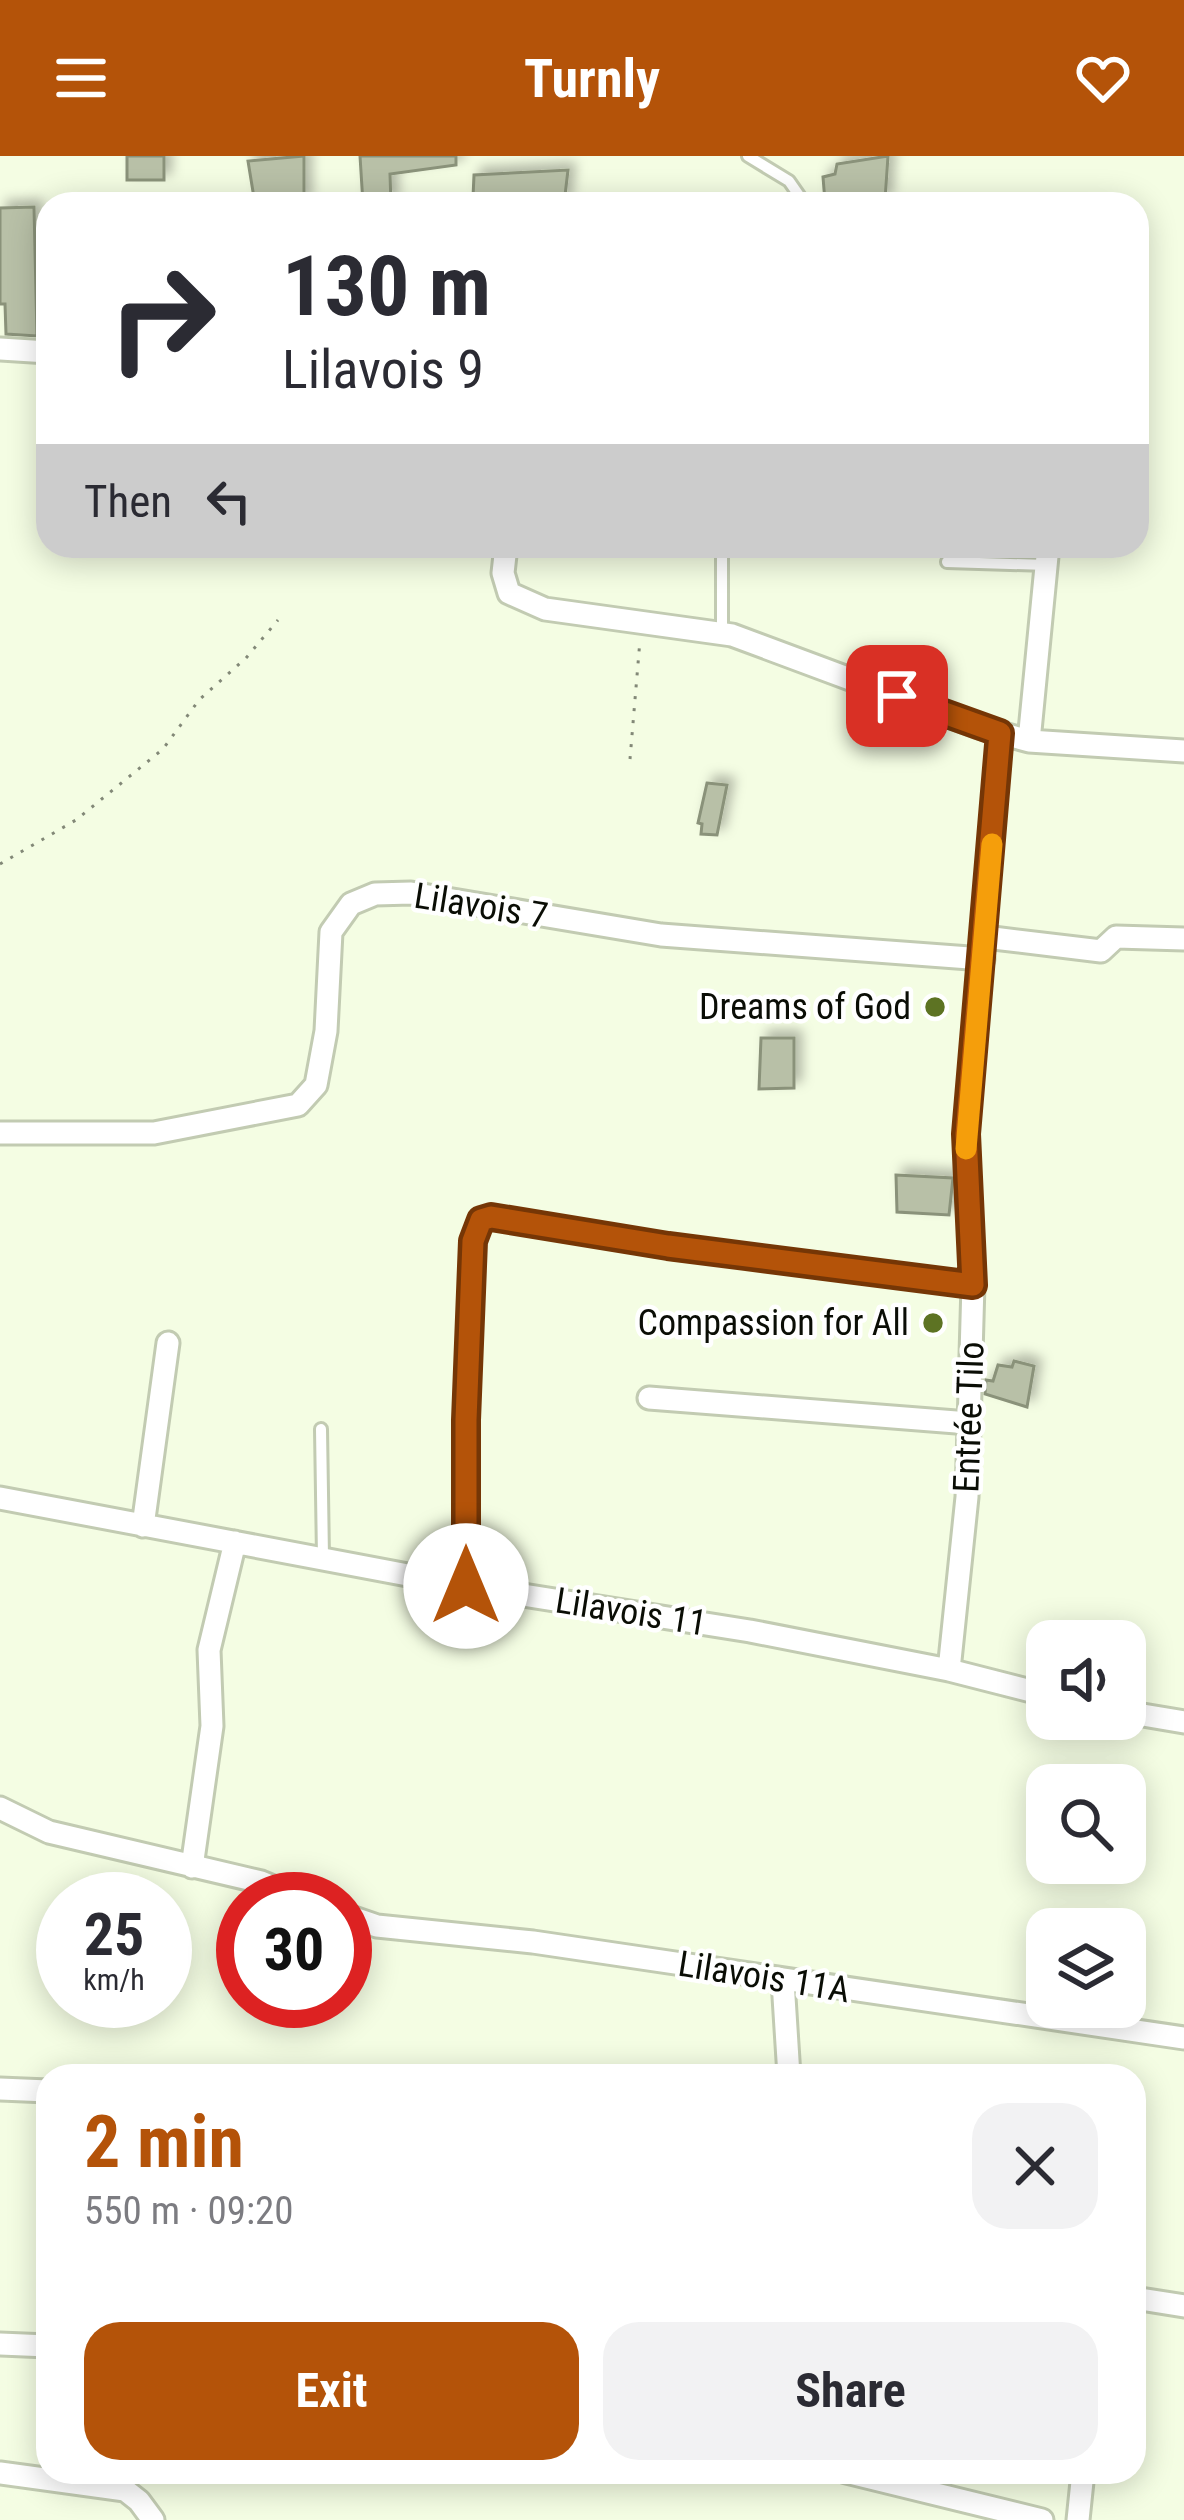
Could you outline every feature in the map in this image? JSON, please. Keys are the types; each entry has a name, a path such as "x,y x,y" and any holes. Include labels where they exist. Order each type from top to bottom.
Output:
{"street":[{"path":"0,350 36,352"},
{"path":"505,558 509,593 544,609 722,634 1029,741 1184,751"},
{"path":"1029,741 1048,558"},
{"name":"Entrée Tilo","path":"949,1670 967,1497 973,1285 966,1134 1000,733"},
{"name":"Lilavois 7","path":"0,1133 154,1133 298,1105 316,1085 326,1031 331,932 351,904 375,894 411,893 661,935 1101,951 1116,937 1184,939"},
{"path":"466,1586 473,1241 481,1220 491,1217 668,1246 973,1285"},
{"path":"143,1526 168,1343"},
{"path":"649,1398 969,1423"},
{"name":"Lilavois 11","path":"0,1498 466,1586 750,1631 1026,1690"},
{"path":"192,1867 212,1726 209,1650 235,1542"},
{"path":"1146,1716 1184,1722"},
{"path":"0,1808 49,1832 216,1872"},
{"name":"Lilavois 11A","path":"372,1923 533,1942 1184,2038"},
{"path":"783,1981 788,2064"},
{"path":"0,2089 36,2090"},
{"path":"1146,2300 1184,2306"},
{"path":"0,2344 36,2346"},
{"path":"0,2473 36,2478"},
{"path":"81,2484 125,2490 153,2520"},
{"path":"895,2484 1042,2520"},
{"path":"1078,2520 1082,2484"}],"lane":[{"path":"748,156 789,181 797,192"},
{"path":"722,558 722,634"},
{"path":"947,562 1005,558"},
{"path":"321,1429 322,1557"}],"path":[{"path":"0,864 76,820 163,748 199,700 246,658 278,620"},
{"path":"630,759 641,621"}],"building":[{"path":"127,156 164,156 164,180 127,180"},
{"path":"304,156 304,192 253,192 248,161"},
{"path":"360,156 456,156 456,165 390,174 391,192 362,192"},
{"path":"888,156 886,192 824,192 823,177 835,174 837,164"},
{"path":"568,170 565,192 473,192 474,175"},
{"path":"34,207 36,336 6,334 5,304 0,304 0,208"},
{"path":"707,783 727,785 717,835 701,834 698,823"},
{"path":"761,1038 794,1038 794,1088 759,1089"},
{"path":"896,1175 953,1178 949,1215 897,1212"},
{"path":"1014,1361 1034,1366 1027,1407 985,1394 986,1380 993,1381 998,1365 1012,1367"}],"slow traffic":[{"path":"966,1149 992,844"}],"place":[{"name":"Dreams of God","path":"935,1007"},
{"name":"Compassion for All","path":"933,1323"}],"route":[{"path":"466,1586 473,1241 481,1220 491,1217 668,1246 973,1285 966,1134 1000,733 897,696"}]}
